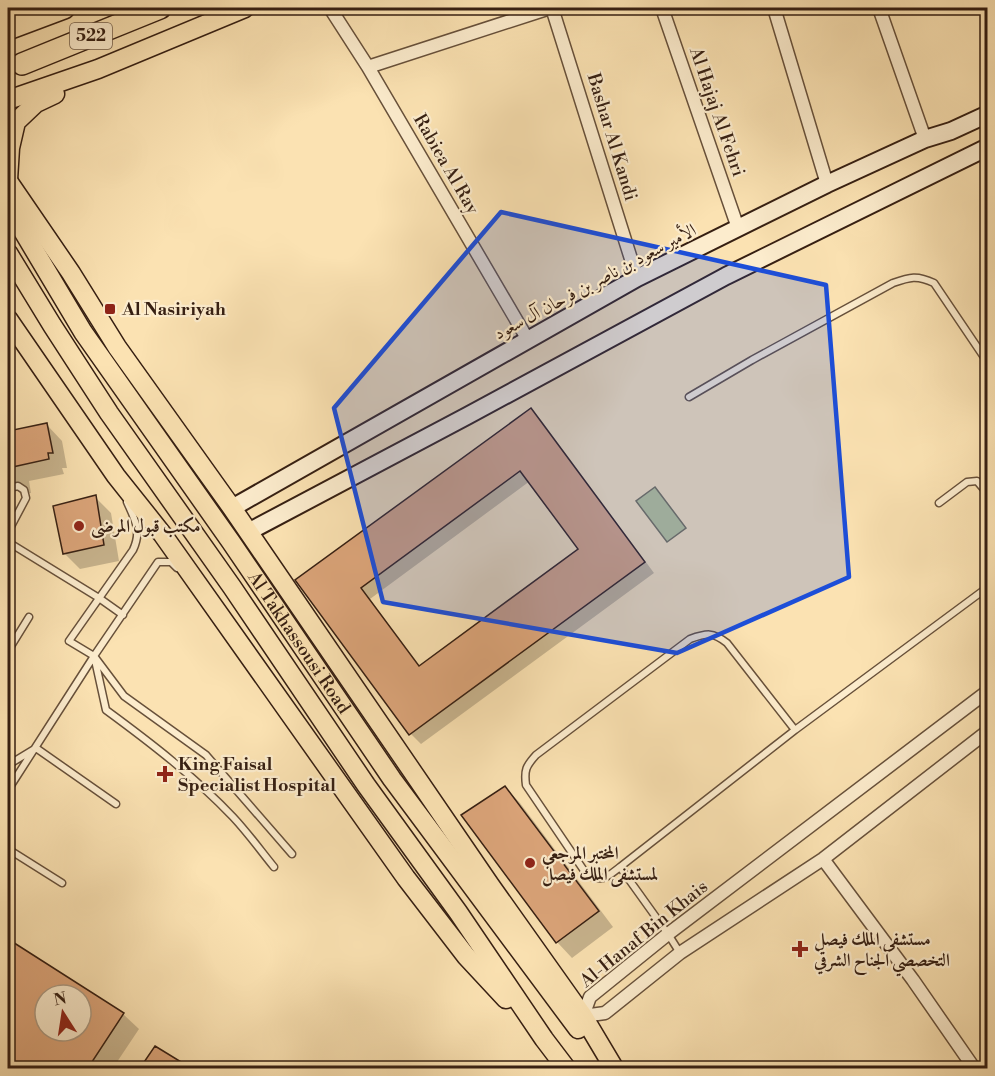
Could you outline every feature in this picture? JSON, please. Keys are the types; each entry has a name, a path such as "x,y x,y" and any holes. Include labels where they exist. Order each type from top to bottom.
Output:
{"highway":[{"name":"522","path":"8,29 64,8"},
{"name":"522","path":"22,64 160,8"}],"main road":[{"path":"8,100 98,69 245,8"},
{"path":"8,87 32,85 98,69"},
{"path":"98,69 36,102 16,122 10,148 8,181 117,347 232,508 583,1016 614,1068"},
{"name":"Al Takhassousi Road","path":"8,206 82,332 231,543 392,779 562,1009 609,1068"},
{"name":"Al Takhassousi Road","path":"8,253 52,326 110,413 232,586 366,785 458,912 566,1068"},
{"path":"9,326 116,476 163,535 420,896 466,957 544,1039"}],"street":[{"name":"Rabiea Al Ray","path":"330,8 368,67 528,339"},
{"path":"368,67 551,8"},
{"name":"Bashar Al Kandi","path":"551,8 637,278"},
{"name":"Al Hajaj Al Fehri","path":"662,8 738,228"},
{"path":"774,8 827,184"},
{"path":"879,8 925,139"},
{"name":"الأمير سعود بن ناصر بن فرحان آل سعود","path":"232,508 637,278 827,184 925,139 951,131 987,114"},
{"path":"248,532 467,417 726,276 987,147"},
{"name":"Al-Hanaf Bin Khais","path":"987,691 668,934 590,997 583,1016 605,1013 680,953 823,859 987,731"},
{"path":"823,859 913,980 974,1068"}],"lane":[{"path":"689,397 893,283 910,277 923,278 934,284 987,363"},
{"path":"116,476 136,522 138,539 133,550 69,641 94,656 124,696 206,755 291,854"},
{"path":"939,503 967,482 977,481 987,494"},
{"path":"8,490 18,486 24,490 26,498 8,532"},
{"path":"8,542 123,615"},
{"path":"8,790 94,656 158,562 171,562 198,586"},
{"path":"795,730 727,643 717,635 704,634 690,639 537,755 527,764 526,785 587,875 597,879 606,877 795,730 987,587"},
{"path":"8,651 29,617"},
{"path":"94,656 106,710 149,741 186,772 234,818 274,867"},
{"path":"8,765 36,748"},
{"path":"36,748 116,804"},
{"path":"8,849 62,883"},
{"path":"620,867 680,953"}],"highlighted area":[{"path":"501,212 826,285 849,577 677,653 383,602 334,408"}],"green space":[{"path":"655,487 686,528 667,542 636,501"}],"building":[{"path":"531,408 645,562 409,735 295,580","holes":["520,471 578,549 419,666 361,588"]},
{"path":"47,423 53,453 48,453 49,459 8,468 8,431"},
{"name":"مكتب قبول المرضى","path":"96,495 104,545 63,554 53,506"},
{"name":"المختبر المرجعي لمستشفى الملك فيصل","path":"505,786 599,911 556,943 461,815"},
{"path":"8,939 77,983 33,983 33,1043 93,1043 93,993 124,1013 88,1068 8,1068"},
{"path":"155,1046 191,1068 140,1068"}],"place":[{"name":"Al Nasiriyah","path":"110,309"},
{"name":"مكتب قبول المرضى","path":"79,526"},
{"name":"King Faisal Specialist Hospital","path":"165,774"},
{"name":"المختبر المرجعي لمستشفى الملك فيصل","path":"530,863"},
{"name":"مستشفى الملك فيصل التخصصي الجناح الشرقي","path":"800,949"}]}
